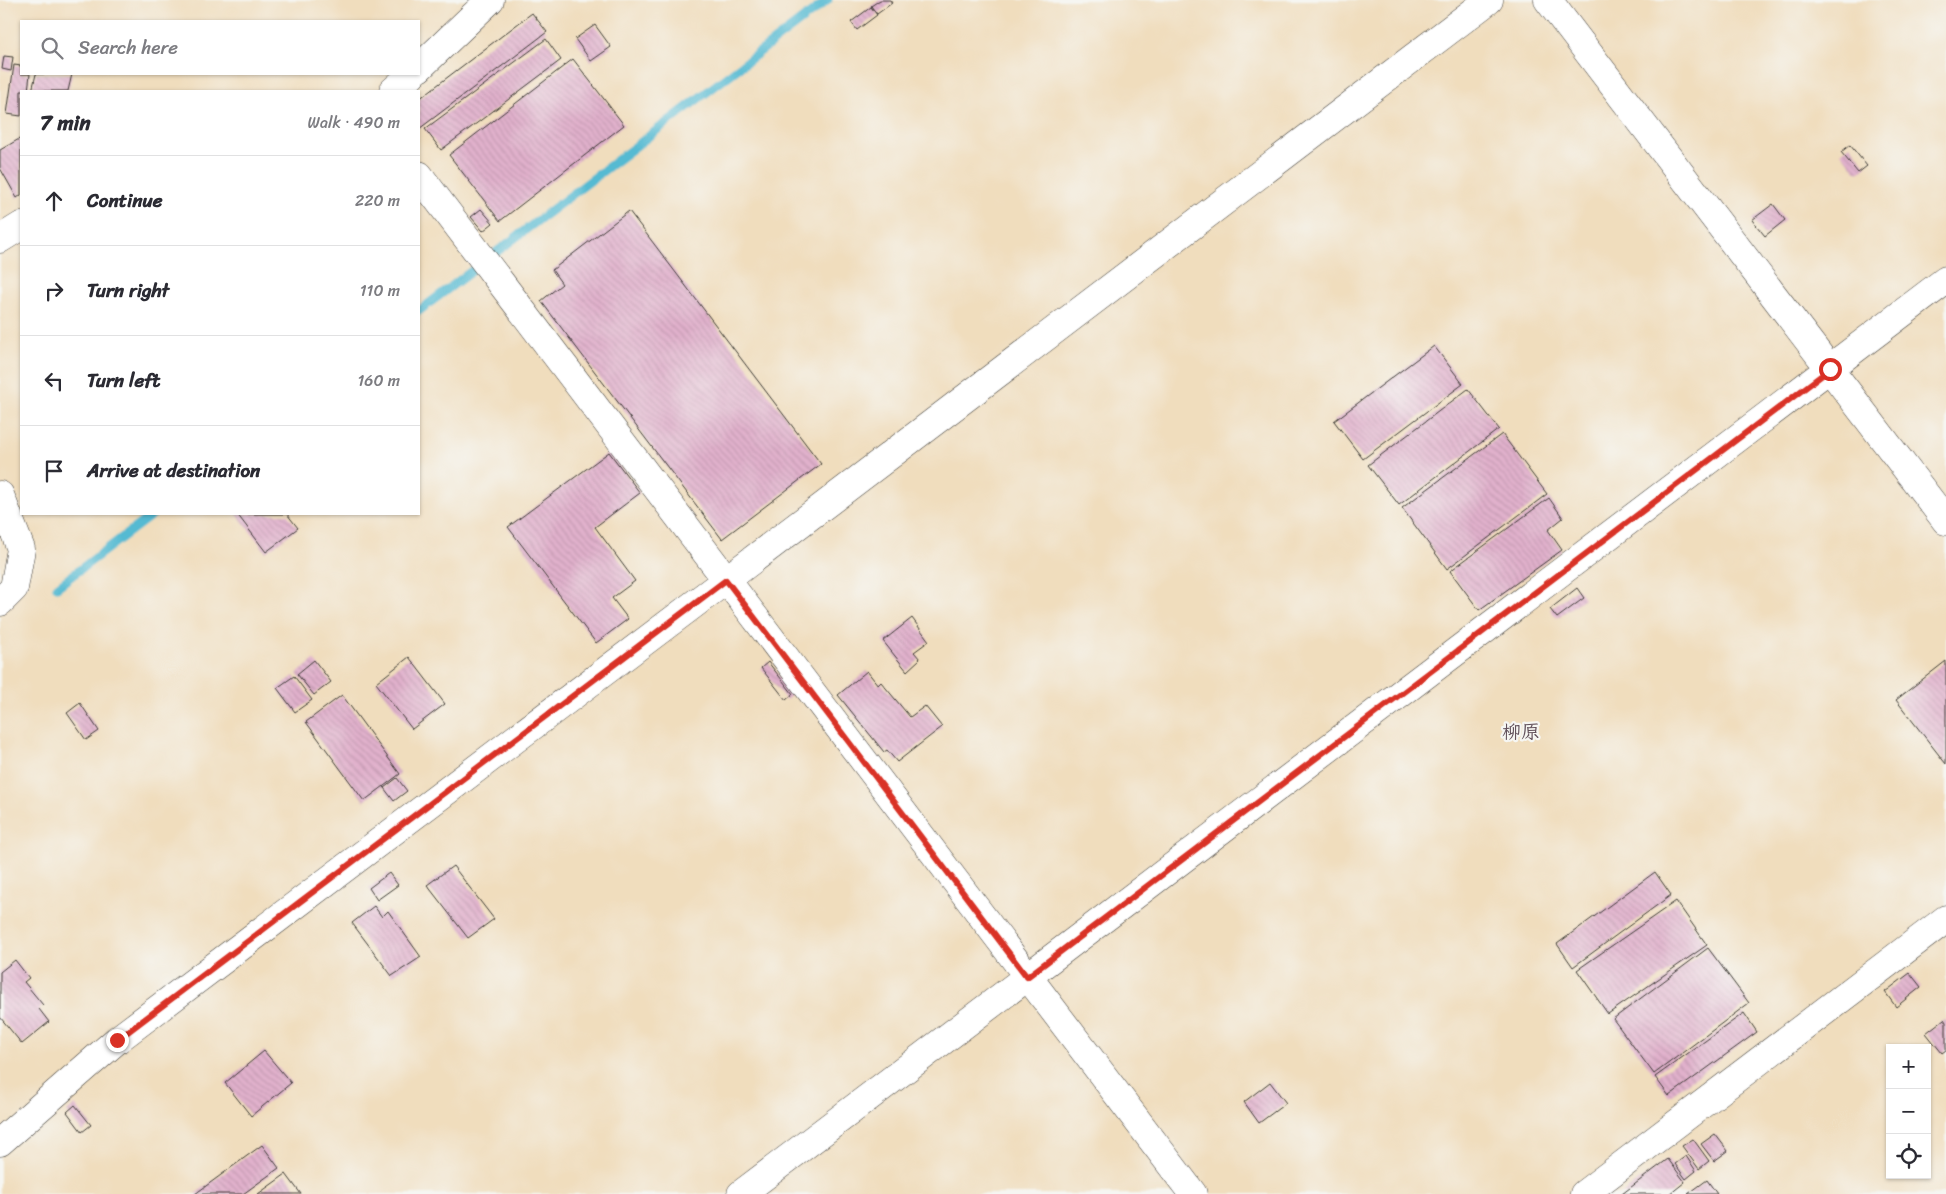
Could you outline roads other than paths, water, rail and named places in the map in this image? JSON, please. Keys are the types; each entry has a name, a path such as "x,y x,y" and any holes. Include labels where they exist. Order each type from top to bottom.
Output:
{"street":[{"path":"420,67 490,0"},
{"path":"0,1142 117,1040 1489,0"},
{"path":"1548,0 1946,521"},
{"path":"394,90 411,75"},
{"path":"420,176 1193,1194"},
{"path":"0,239 20,227"},
{"path":"741,1194 1946,280"},
{"path":"0,495 21,550 14,588 0,602"},
{"path":"1584,1194 1946,919"}],"waterway":[{"path":"420,310 828,0"},
{"path":"57,587 152,515"}],"district":[{"name":"柳原","path":"1521,731"}]}
